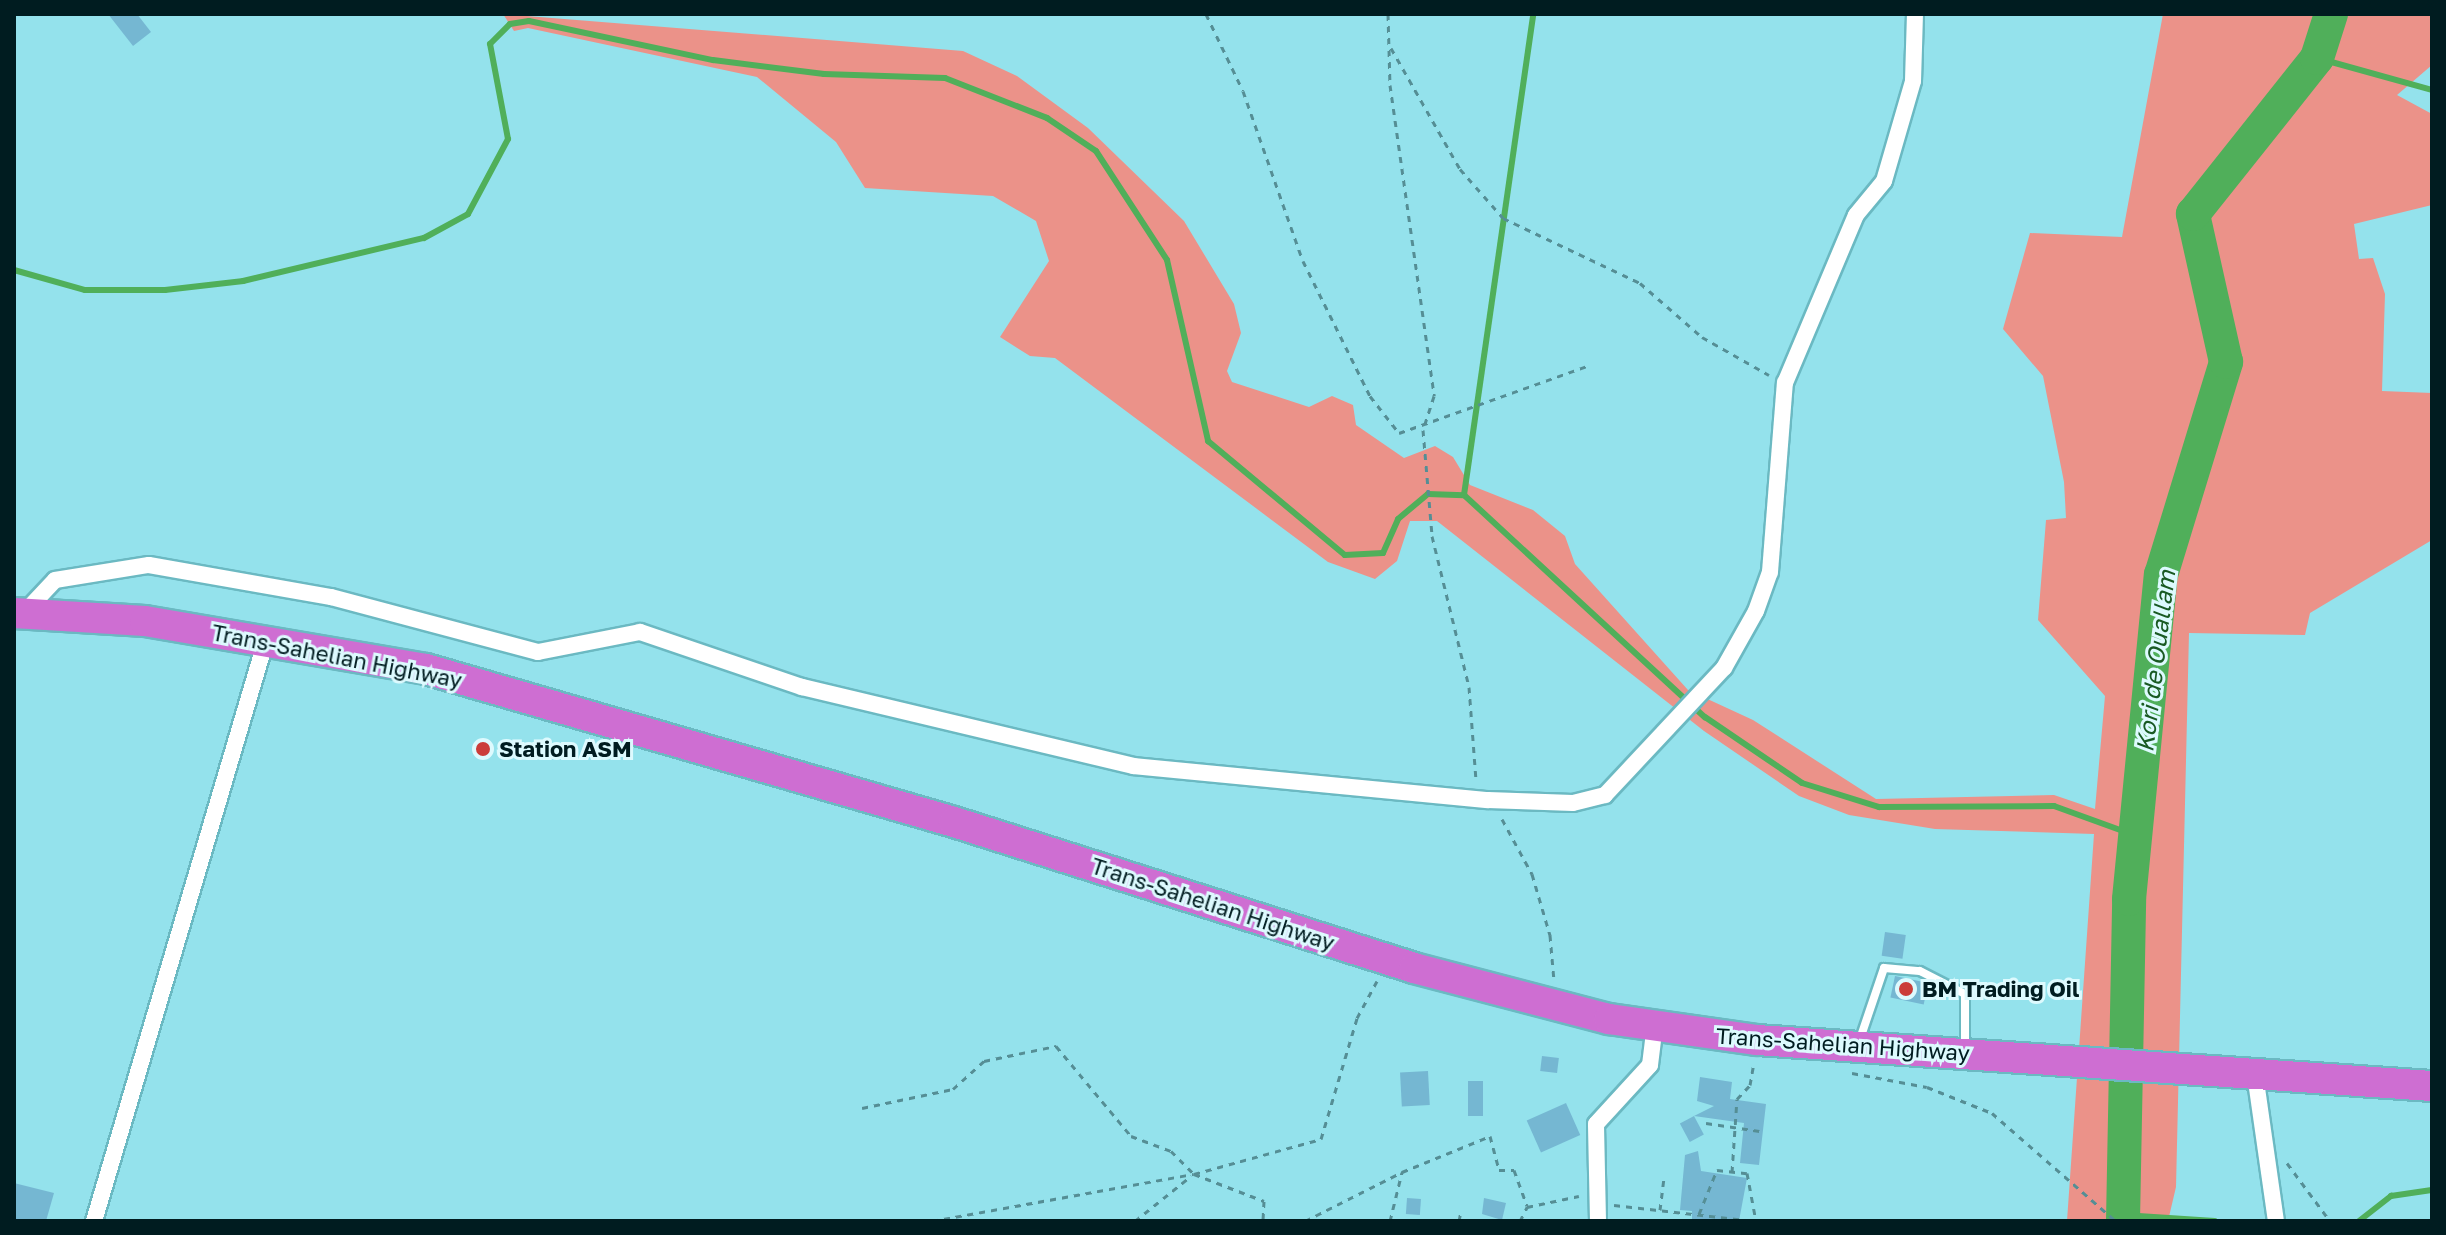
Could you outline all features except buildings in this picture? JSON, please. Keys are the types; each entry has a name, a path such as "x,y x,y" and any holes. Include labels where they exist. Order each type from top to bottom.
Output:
{"highway":[{"name":"Trans-Sahelian Highway","path":"19,613 266,640 471,682 954,822 1389,960 1556,1007 1655,1026 1760,1053 1848,1059 1964,1053 2432,1086"}],"street":[{"path":"19,613 55,580 149,565 331,597 538,652 640,632 802,687 1133,766 1488,800 1573,803 1605,795 1703,690 1749,624 1770,572 1785,383 1856,215 1884,181 1913,81 1915,14"},
{"path":"94,1221 266,640"},
{"path":"1598,1221 1596,1124 1650,1065 1655,1026"},
{"path":"2255,1074 2276,1221"}],"lane":[{"path":"1848,1059 1884,968 1920,971 1965,994 1964,1053"}],"path":[{"path":"1206,14 1243,91 1303,261 1350,359 1399,433 1423,430 1590,365"},
{"path":"1388,14 1389,45 1434,396 1423,430 1432,536 1469,687 1477,784 1532,874 1550,935 1556,1007"},
{"path":"1389,45 1460,169 1503,218 1640,283 1702,337 1785,383"},
{"path":"932,1221 1194,1174 1321,1139 1357,1018 1389,960"},
{"path":"862,1108 953,1089 984,1061 1056,1046 1131,1136 1171,1151 1194,1174 1264,1201 1263,1221"},
{"path":"1732,1172 1738,1129 1737,1099 1750,1085 1760,1053"},
{"path":"1848,1059 1992,1113 2116,1221"},
{"path":"1706,1123 1759,1131"},
{"path":"2262,1129 2330,1221"},
{"path":"1305,1221 1402,1172 1490,1136 1499,1170 1514,1170 1527,1207 1520,1221"},
{"path":"1527,1207 1597,1192 1619,1208 1755,1221 1747,1173 1717,1170 1699,1214"},
{"path":"1390,1221 1402,1172"},
{"path":"1135,1221 1194,1174"},
{"path":"1660,1210 1664,1177"},
{"path":"1459,1221 1461,1211"},
{"path":"1687,1214 1687,1221"}],"shaded area":[{"path":"503,14 963,51 1017,76 1088,128 1184,221 1234,304 1241,333 1227,371 1232,382 1309,407 1332,396 1353,405 1356,425 1404,458 1435,446 1453,457 1470,485 1533,510 1565,536 1575,564 1688,690 1753,720 1876,799 2054,795 2095,809 2105,696 2038,620 2046,520 2066,518 2064,482 2043,376 2003,329 2030,233 2122,237 2163,14 2432,14 2432,65 2397,95 2432,114 2432,205 2354,224 2359,259 2373,258 2385,294 2382,391 2432,393 2432,540 2310,613 2305,635 2189,633 2176,1187 2168,1221 2067,1221 2094,834 1935,829 1849,815 1799,796 1704,731 1437,521 1410,521 1397,561 1375,579 1328,562 1055,358 1030,356 1000,337 1049,261 1036,221 993,196 865,188 836,142 757,77 528,28 514,31"}],"waterway":[{"path":"1464,495 1533,14"},
{"name":"Kori de Ouallam","path":"2123,1221 2129,899 2161,575 2226,362 2193,214 2317,58 2331,14"},
{"path":"14,270 85,290 165,290 243,281 424,238 468,214 508,139 490,44 510,24 529,21 713,60 824,74 945,78 1047,118 1096,151 1167,260 1208,441 1345,555 1383,553 1398,519 1428,494 1464,495 1705,717 1802,783 1879,807 2054,806 2137,836"},
{"path":"2317,58 2432,90"},
{"path":"2359,1221 2391,1196 2432,1190"},
{"path":"2123,1215 2215,1221"}],"place":[{"name":"Station ASM","path":"483,749"},
{"name":"BM Trading Oil","path":"1906,989"}]}
